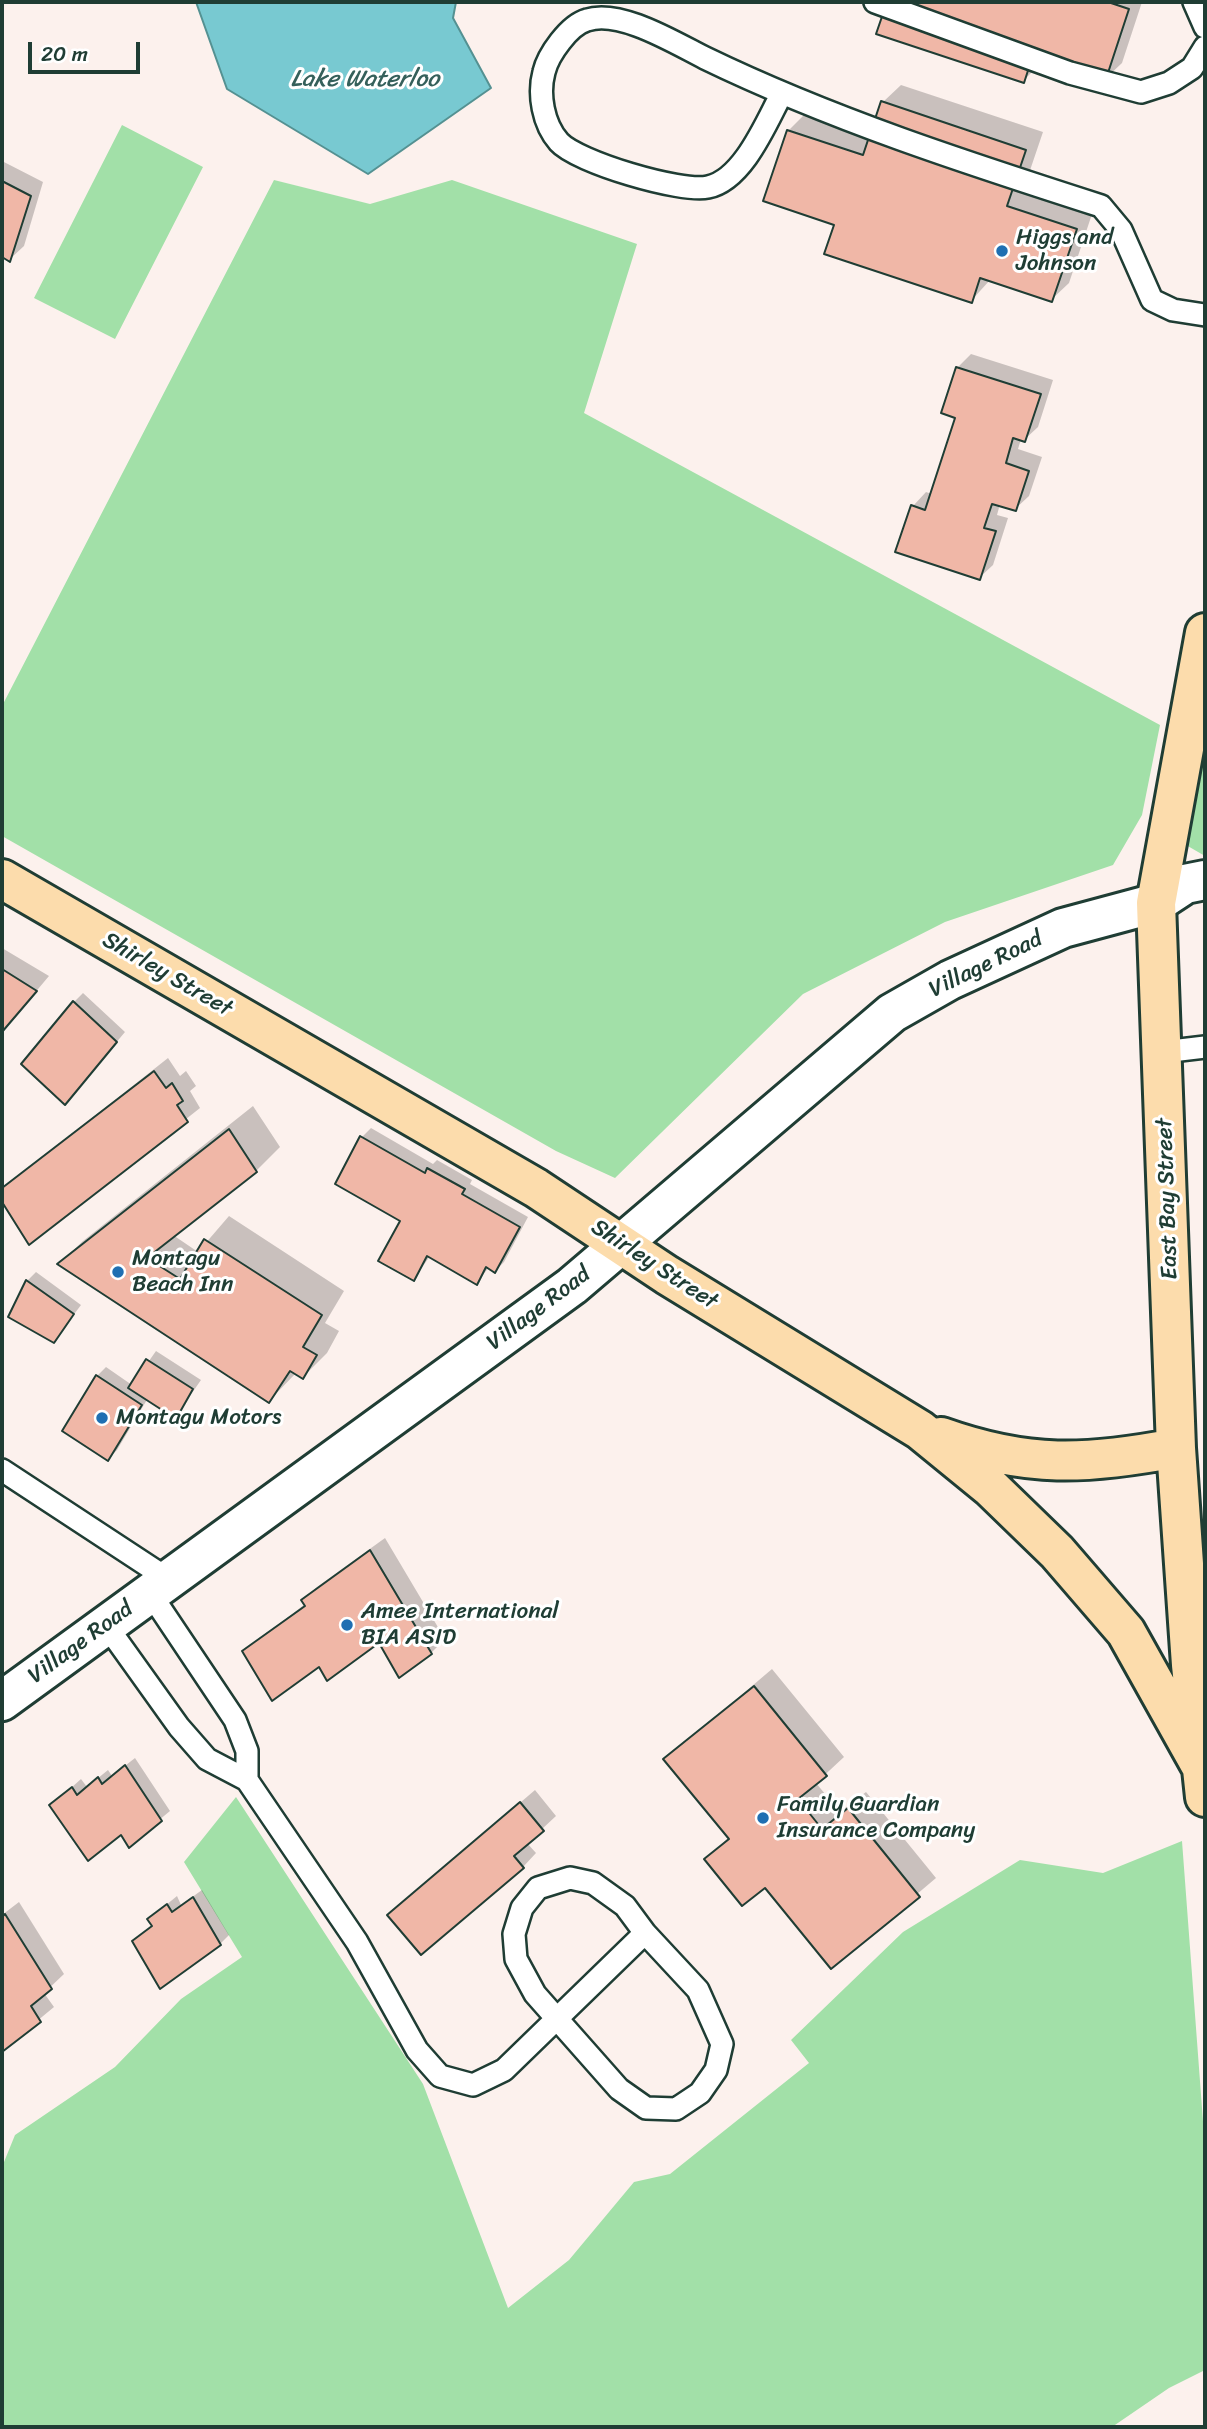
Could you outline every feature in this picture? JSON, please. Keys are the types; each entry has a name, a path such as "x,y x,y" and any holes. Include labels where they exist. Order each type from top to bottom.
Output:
{"highway":[{"name":"East Bay Street","path":"1204,1782 1198,1665 1176,1448 1156,903 1205,633"},
{"name":"Shirley Street","path":"2,879 536,1188 622,1246 920,1430 991,1488 1057,1552 1126,1632 1204,1782"},
{"path":"920,1430 982,1451 1046,1462 1112,1460 1176,1448"}],"main road":[{"name":"Village Road","path":"2,1701 572,1286 892,1013 950,980 1063,928 1156,903 1185,884 1205,880"}],"lane":[{"path":"875,2 1070,73 1141,92 1170,83 1192,68 1205,47"},
{"path":"1194,2 1205,27"},
{"path":"781,94 744,163 709,188 666,186 604,165 559,142 542,108 544,71 564,37 587,20 629,21 781,94 1101,206 1121,230 1152,300 1173,310 1205,315"},
{"path":"1163,1052 1205,1047"},
{"path":"2,1470 159,1586 234,1720 247,1751 247,1780"},
{"path":"106,1625 179,1727 206,1759 247,1780 357,1942 417,2050 440,2076 473,2085 505,2070 645,1933"},
{"path":"569,1878 593,1884 625,1906 645,1933 698,1990 722,2044 716,2070 700,2093 676,2109 646,2108 620,2090 536,1994 516,1959 514,1934 522,1908 538,1888 569,1878"}],"green space":[{"path":"122,125 203,167 115,339 34,298"},
{"path":"274,180 370,204 452,180 637,244 584,413 1160,725 1142,815 1113,865 945,922 803,994 615,1178 556,1151 2,836 2,706"},
{"path":"1205,749 1205,856 1186,845"},
{"path":"236,1797 423,2084 508,2308 569,2260 634,2182 670,2174 809,2063 791,2040 903,1932 1020,1860 1103,1873 1182,1841 1205,2148 1205,2370 1169,2388 1112,2427 2,2427 2,2167 15,2135 115,2067 181,1999 242,1957 184,1862"}],"water":[{"name":"Lake Waterloo","path":"196,2 456,2 453,18 491,88 368,174 227,89"}],"building":[{"path":"876,2 1108,2 1129,9 1105,82 1032,58 1024,83 876,34 886,5"},
{"path":"881,101 1026,150 1007,206 1077,229 1052,302 980,278 972,303 824,254 834,225 763,201 787,130 863,155"},
{"path":"2,181 31,196 10,262 2,257"},
{"path":"956,367 1041,394 1025,442 1013,438 1006,463 1029,471 1016,511 992,504 984,528 996,531 980,580 895,552 911,505 925,510 955,418 941,413"},
{"path":"2,969 37,991 2,1032"},
{"path":"73,1001 117,1042 65,1105 21,1064"},
{"path":"154,1071 166,1088 172,1083 183,1101 177,1105 188,1122 29,1245 2,1202 2,1188"},
{"name":"Montagu Beach Inn","path":"229,1129 257,1172 147,1258 180,1279 204,1239 322,1315 303,1347 317,1355 303,1379 290,1371 269,1403 57,1264"},
{"path":"360,1136 425,1173 427,1168 465,1189 462,1194 520,1227 495,1273 486,1267 477,1285 427,1256 414,1281 378,1261 400,1221 335,1184"},
{"path":"26,1280 74,1314 54,1343 8,1317"},
{"path":"146,1359 193,1389 176,1419 128,1388"},
{"name":"Montagu Motors","path":"96,1375 142,1405 108,1461 62,1431"},
{"name":"Amee International BIA ASID","path":"370,1550 432,1654 399,1678 379,1643 327,1681 319,1667 272,1701 242,1651 305,1606 301,1600"},
{"name":"Family Guardian Insurance Company","path":"754,1686 827,1776 798,1799 822,1829 848,1808 920,1897 831,1969 765,1888 742,1906 704,1859 729,1839 663,1759"},
{"path":"125,1765 162,1821 129,1848 121,1835 88,1861 49,1805 72,1787 77,1795 98,1777 102,1784"},
{"path":"520,1802 544,1831 514,1856 524,1868 421,1955 387,1915"},
{"path":"193,1897 221,1945 160,1989 132,1941 152,1926 147,1919 167,1904 172,1912"},
{"path":"5,1914 52,1989 31,2006 41,2022 2,2052 2,1917"}],"place":[{"name":"Higgs and Johnson","path":"1002,251"},
{"name":"Montagu Beach Inn","path":"118,1272"},
{"name":"Montagu Motors","path":"102,1418"},
{"name":"Amee International BIA ASID","path":"347,1625"},
{"name":"Family Guardian Insurance Company","path":"763,1818"}]}
